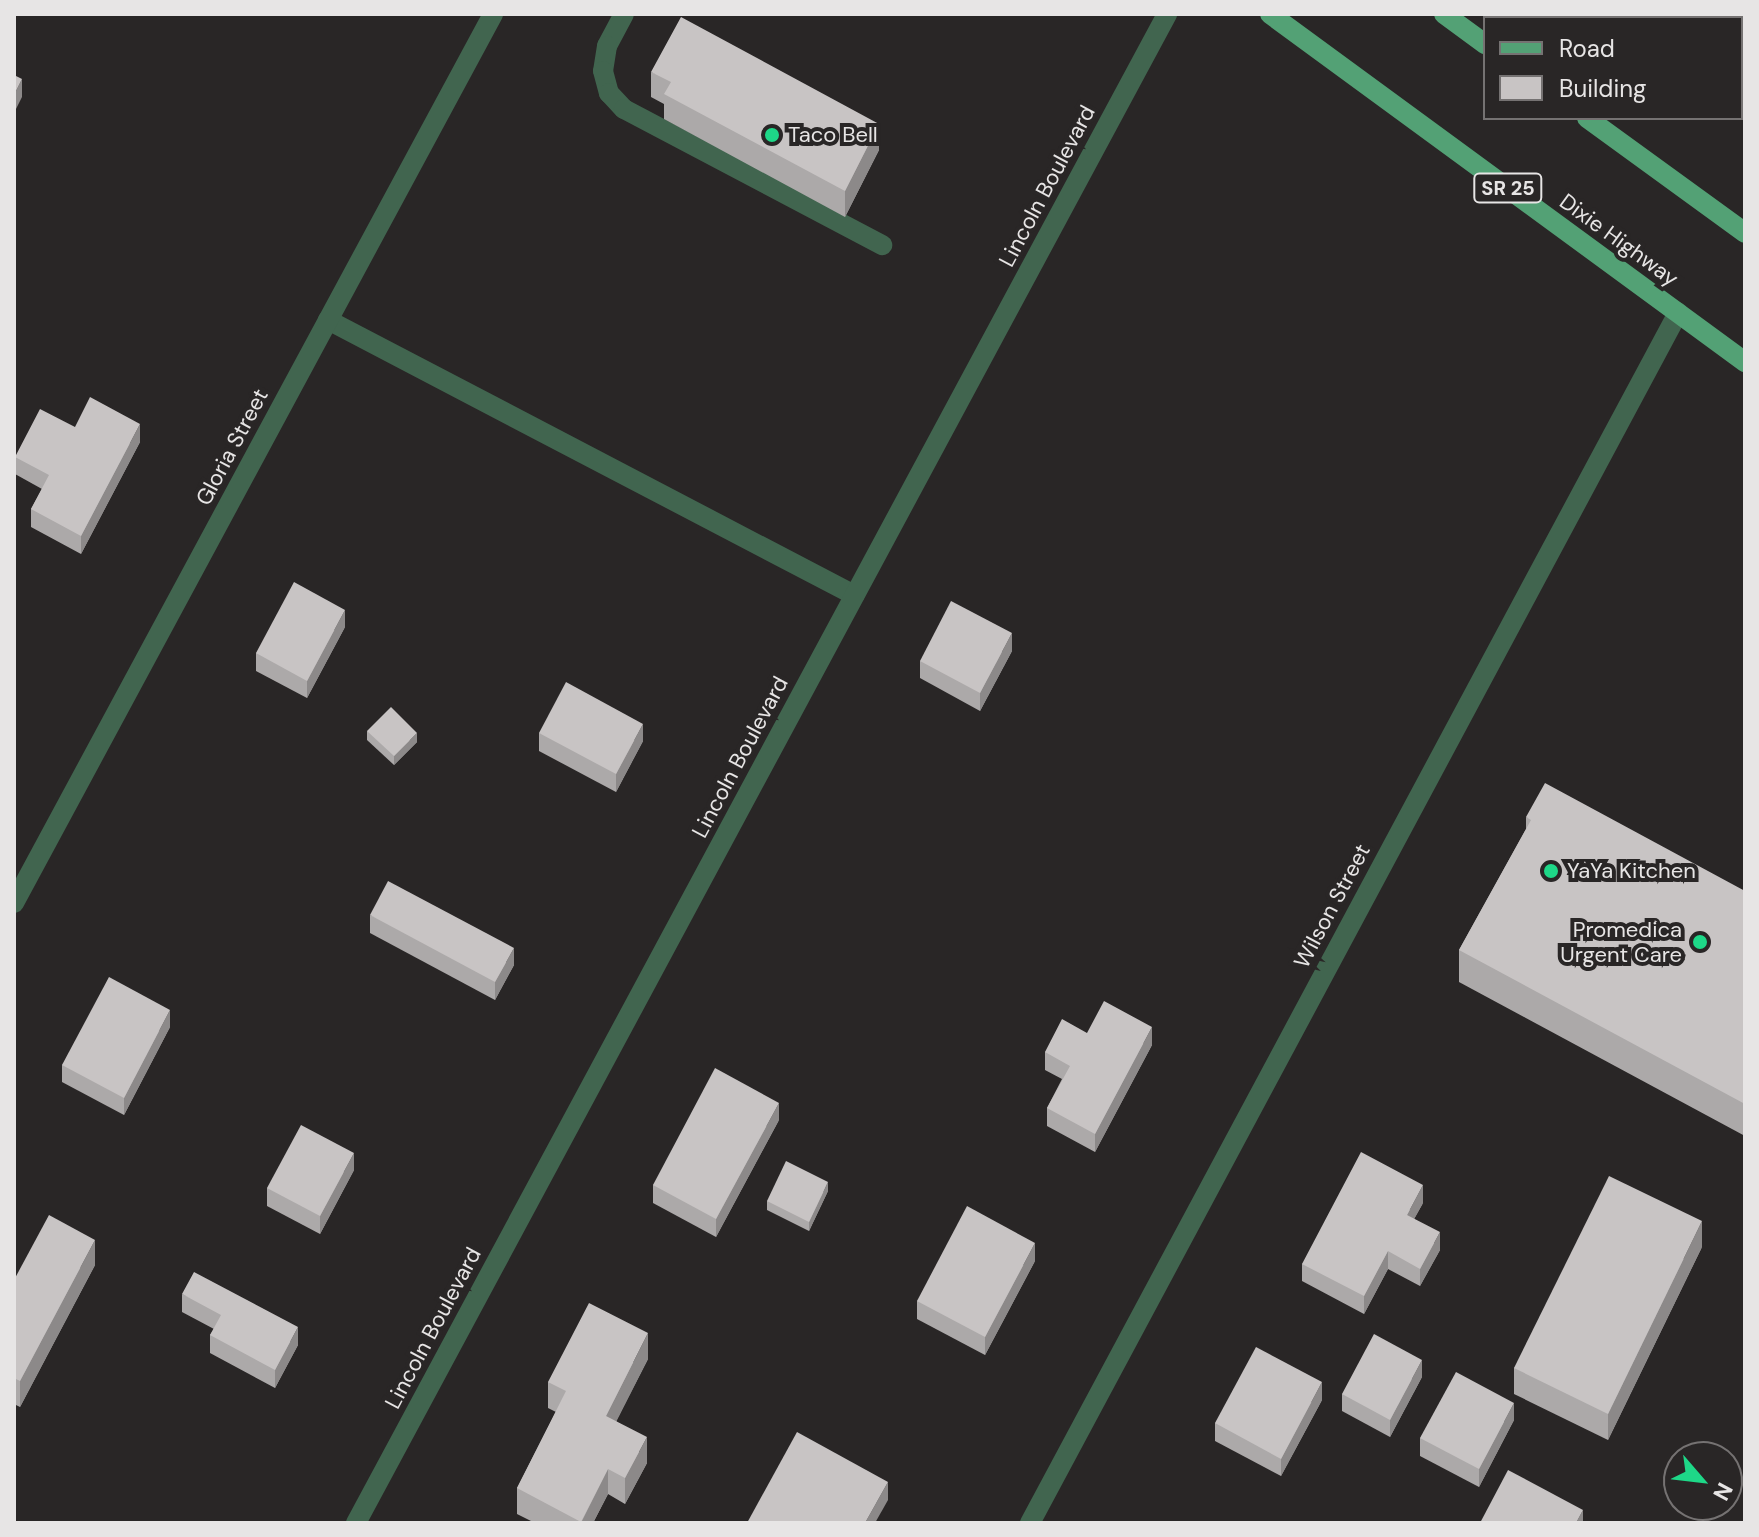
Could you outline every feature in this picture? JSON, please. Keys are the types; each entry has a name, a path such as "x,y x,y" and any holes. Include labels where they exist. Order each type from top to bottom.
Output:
{"main road":[{"name":"Dixie Highway","path":"1270,14 1745,362"},
{"path":"1444,14 1483,43"},
{"path":"1590,120 1745,233"}],"street":[{"name":"Gloria Street","path":"14,903 493,14"},
{"path":"624,14 607,46 603,71 609,93 624,109 882,245"},
{"name":"Lincoln Boulevard","path":"356,1523 1167,14"},
{"name":"Wilson Street","path":"1030,1523 1678,313"},
{"path":"328,320 854,595"}],"building":[{"name":"Taco Bell","path":"681,17 879,124 845,191 664,94 671,82 651,72"},
{"path":"14,75 22,79 14,95"},
{"path":"90,397 140,424 81,536 31,509 49,475 15,457 40,409 75,427"},
{"path":"294,582 345,610 307,681 256,653"},
{"path":"951,601 1012,633 980,693 920,661"},
{"path":"566,682 643,724 616,774 539,733"},
{"path":"391,707 417,733 394,756 367,731"},
{"path":"1545,783 1745,891 1745,1104 1459,950 1531,820 1526,817"},
{"path":"388,881 514,948 495,982 370,915"},
{"path":"109,977 170,1010 124,1098 62,1065"},
{"path":"1104,1001 1152,1027 1095,1134 1047,1108 1070,1066 1045,1052 1062,1019 1087,1033"},
{"path":"715,1068 779,1103 716,1219 653,1185"},
{"path":"301,1125 354,1153 320,1216 267,1188"},
{"path":"1361,1152 1423,1185 1407,1215 1440,1232 1420,1269 1388,1251 1364,1296 1302,1264"},
{"path":"786,1161 828,1182 809,1222 767,1201"},
{"path":"1609,1176 1702,1221 1608,1414 1514,1368"},
{"path":"967,1206 1035,1243 985,1337 917,1301"},
{"path":"49,1215 95,1240 20,1381 14,1378 14,1280"},
{"path":"194,1272 298,1327 275,1370 210,1335 221,1315 182,1294"},
{"path":"589,1303 648,1333 606,1416 647,1437 625,1478 608,1469 581,1522 517,1488 566,1391 548,1382"},
{"path":"1374,1334 1422,1360 1390,1420 1342,1394"},
{"path":"1256,1347 1322,1382 1281,1459 1215,1423"},
{"path":"1456,1372 1514,1403 1479,1469 1420,1438"},
{"path":"797,1432 888,1482 865,1523 747,1523"},
{"path":"1508,1470 1583,1510 1576,1523 1480,1523"}],"place":[{"name":"Taco Bell","path":"772,135"},
{"name":"YaYa Kitchen","path":"1551,871"},
{"name":"Promedica Urgent Care","path":"1700,942"}]}
